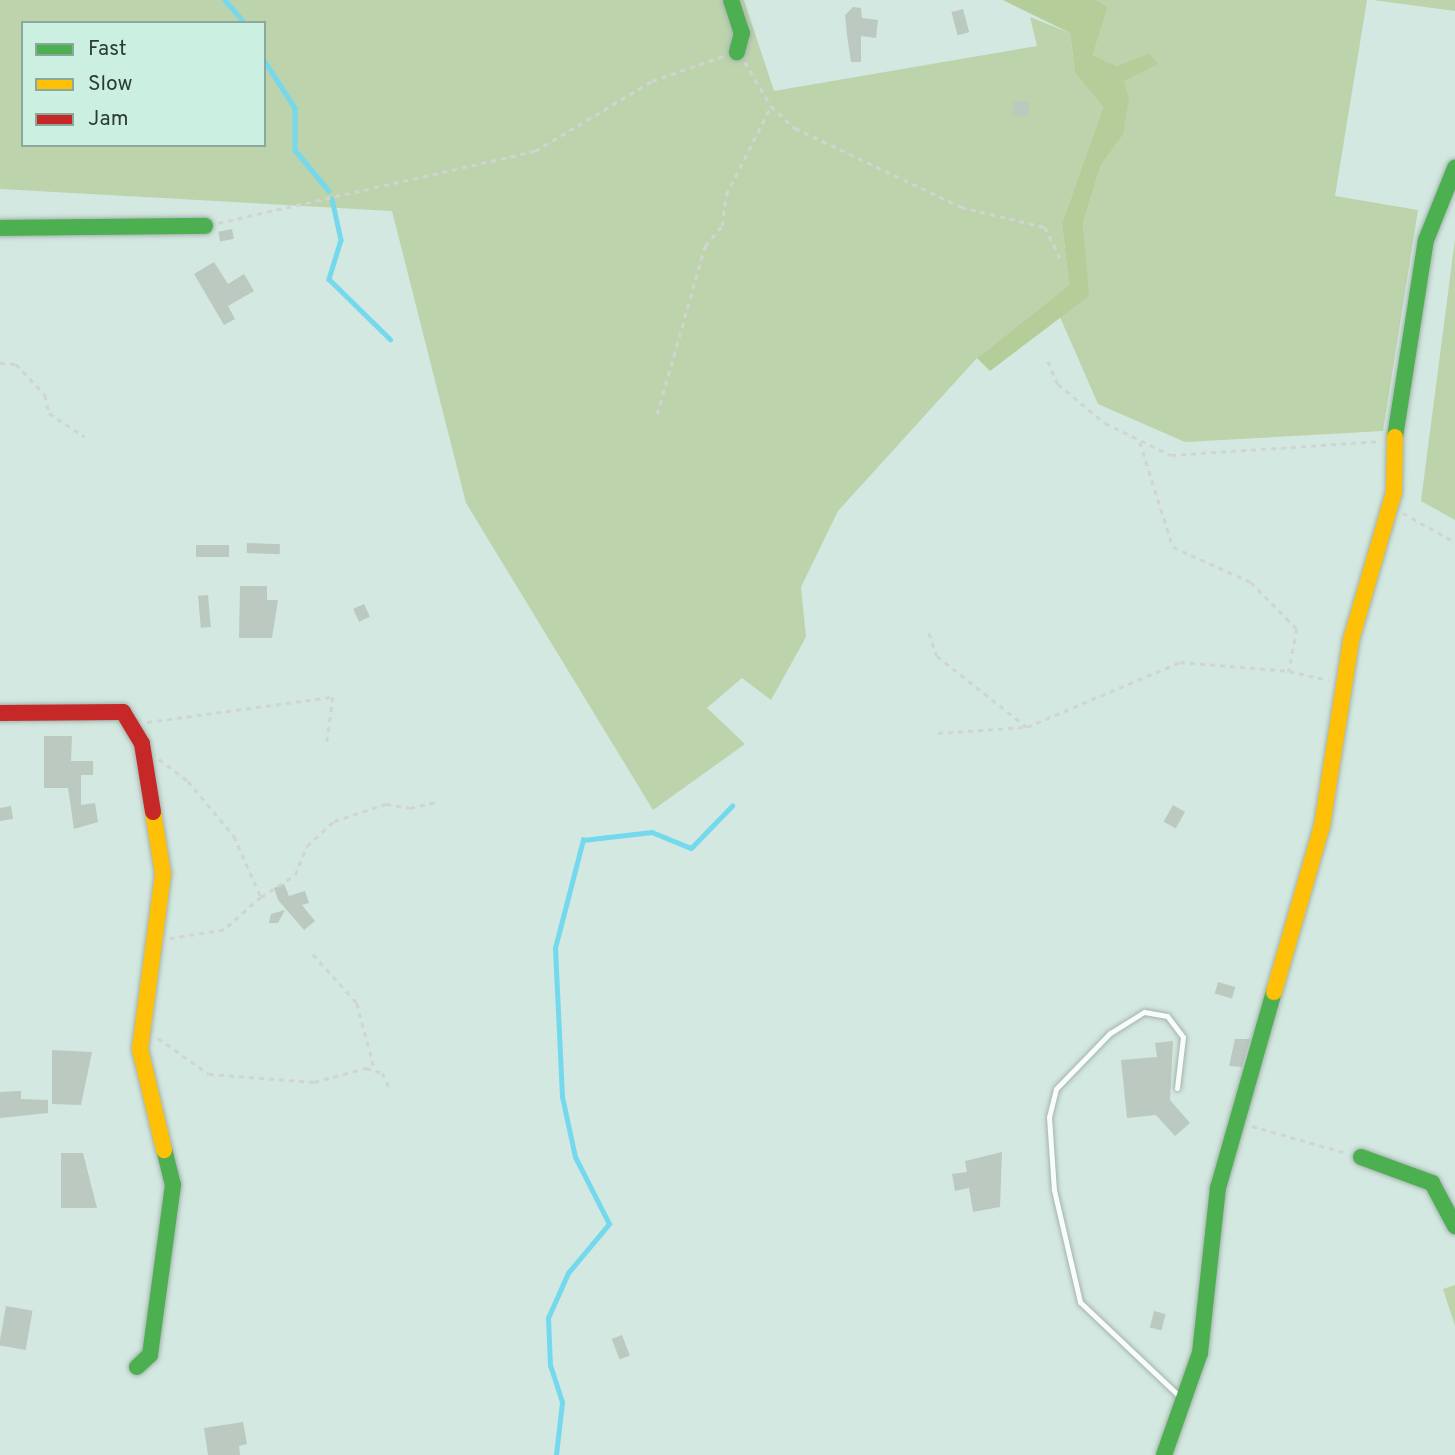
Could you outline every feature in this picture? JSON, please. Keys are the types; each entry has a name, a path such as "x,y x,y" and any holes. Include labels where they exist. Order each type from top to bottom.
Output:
{"street":[{"path":"731,0 742,33 737,52"},
{"path":"1164,1455 1181,1398 1200,1353 1212,1214 1235,1121 1306,891 1358,607 1390,506 1399,442 1396,401 1426,240 1455,168"},
{"path":"0,228 205,226"},
{"path":"0,713 107,709 123,712 135,723 142,744 163,874 158,940 140,1049 173,1185 150,1355 137,1367"},
{"path":"1361,1157 1432,1183 1442,1192 1455,1226"}],"lane":[{"path":"1177,1088 1182,1033 1167,1016 1144,1012 1110,1033 1056,1089 1049,1117 1056,1204 1080,1302 1181,1398"}],"path":[{"path":"205,226 535,151 652,81 737,52 771,106 795,128 961,207 1045,227 1060,258"},
{"path":"657,414 705,246 722,226 726,195 771,106"},
{"path":"1048,361 1055,380 1074,398 1139,441 1171,455 1200,457 1351,440 1399,442"},
{"path":"0,363 16,364 45,395 49,414 85,437"},
{"path":"1139,441 1173,547 1235,570 1294,624 1289,671"},
{"path":"1390,506 1455,542"},
{"path":"929,634 937,656 1027,727"},
{"path":"938,733 1027,727 1180,662 1289,671 1346,683"},
{"path":"135,723 333,697 327,743"},
{"path":"142,744 215,810 248,857 261,897"},
{"path":"158,940 224,930 253,911 261,897 295,875 307,846 334,821 386,804 410,808 437,802"},
{"path":"313,954 357,1003 375,1071 391,1090"},
{"path":"144,1018 164,1046 209,1074 314,1082 375,1071"},
{"path":"1235,1121 1361,1157"}],"green space":[{"path":"0,0 744,0 774,91 1037,46 1030,17 1070,33 1075,73 1103,107 1062,223 1069,285 977,358 838,511 801,587 806,637 771,700 742,678 707,708 745,744 653,810 466,503 392,211 0,189"},
{"path":"1003,0 1096,0 1108,7 1093,55 1117,66 1149,53 1158,64 1124,81 1129,99 1123,135 1101,165 1083,223 1089,296 990,371 977,358 1069,285 1062,223 1103,107 1075,73 1070,33"},
{"path":"1096,0 1367,0 1335,196 1418,210 1383,431 1185,442 1098,404 1060,317 1088,296 1083,223 1101,165 1123,135 1124,81 1149,53 1117,66 1093,55 1108,7"},
{"path":"1373,0 1455,0 1455,11"},
{"path":"1455,239 1455,520 1421,501"},
{"path":"1455,1285 1455,1326 1443,1289"}],"building":[{"path":"853,7 861,8 862,18 878,20 876,38 861,36 861,62 851,62 847,35 845,15"},
{"path":"963,9 969,32 958,35 951,12"},
{"path":"1014,101 1029,102 1028,116 1013,115"},
{"path":"232,229 234,239 220,241 218,232"},
{"path":"214,262 228,284 244,274 254,291 228,306 235,319 224,325 194,274"},
{"path":"247,543 280,544 280,554 247,553"},
{"path":"196,545 229,545 229,557 196,557"},
{"path":"240,586 267,586 267,600 278,600 272,638 239,638"},
{"path":"208,595 211,627 201,628 198,596"},
{"path":"364,604 370,617 359,622 353,609"},
{"path":"44,736 72,736 71,761 93,761 93,775 81,775 81,805 95,803 98,822 74,829 68,788 44,788"},
{"path":"1173,805 1185,812 1176,828 1164,821"},
{"path":"11,806 13,819 0,821 0,808"},
{"path":"284,884 289,896 305,891 309,903 302,905 315,921 304,930 278,900 274,888"},
{"path":"285,910 278,923 269,923 271,914"},
{"path":"1218,982 1235,987 1232,998 1215,994"},
{"path":"1235,1039 1250,1039 1242,1067 1229,1066"},
{"path":"1173,1041 1170,1100 1190,1123 1175,1136 1156,1115 1127,1118 1121,1060 1157,1057 1155,1043"},
{"path":"52,1050 92,1052 81,1105 52,1104"},
{"path":"21,1091 21,1099 48,1100 48,1113 0,1118 0,1092"},
{"path":"1002,1152 1000,1207 973,1212 969,1188 955,1191 952,1174 967,1172 965,1161"},
{"path":"61,1153 83,1153 97,1208 61,1208"},
{"path":"6,1306 33,1311 26,1350 0,1346"},
{"path":"1154,1311 1166,1314 1162,1330 1150,1327"},
{"path":"622,1335 630,1356 620,1359 612,1339"},
{"path":"243,1422 247,1444 239,1446 240,1455 208,1455 204,1428"}],"waterway":[{"path":"225,0 243,21"},
{"path":"266,63 295,108 295,150 329,191"},
{"path":"332,199 341,240 329,279 390,339"},
{"path":"556,1455 562,1402 550,1366 548,1318 568,1273 609,1224 575,1157 562,1097 555,948 583,840 652,832 691,848 732,806"}],"traffic: fast":[{"path":"731,0 742,33 737,52"},
{"path":"1395,437 1426,240 1455,168"},
{"path":"0,228 205,226"},
{"path":"1164,1455 1200,1353 1218,1188 1274,992"},
{"path":"137,1367 150,1355 173,1185 164,1150"},
{"path":"1361,1157 1432,1183 1455,1226"}],"traffic: slow":[{"path":"1274,992 1322,826 1351,640 1394,492 1395,437"},
{"path":"153,812 163,874 140,1049 164,1150"}],"traffic: jam":[{"path":"0,713 123,712 142,744 153,812"}]}
